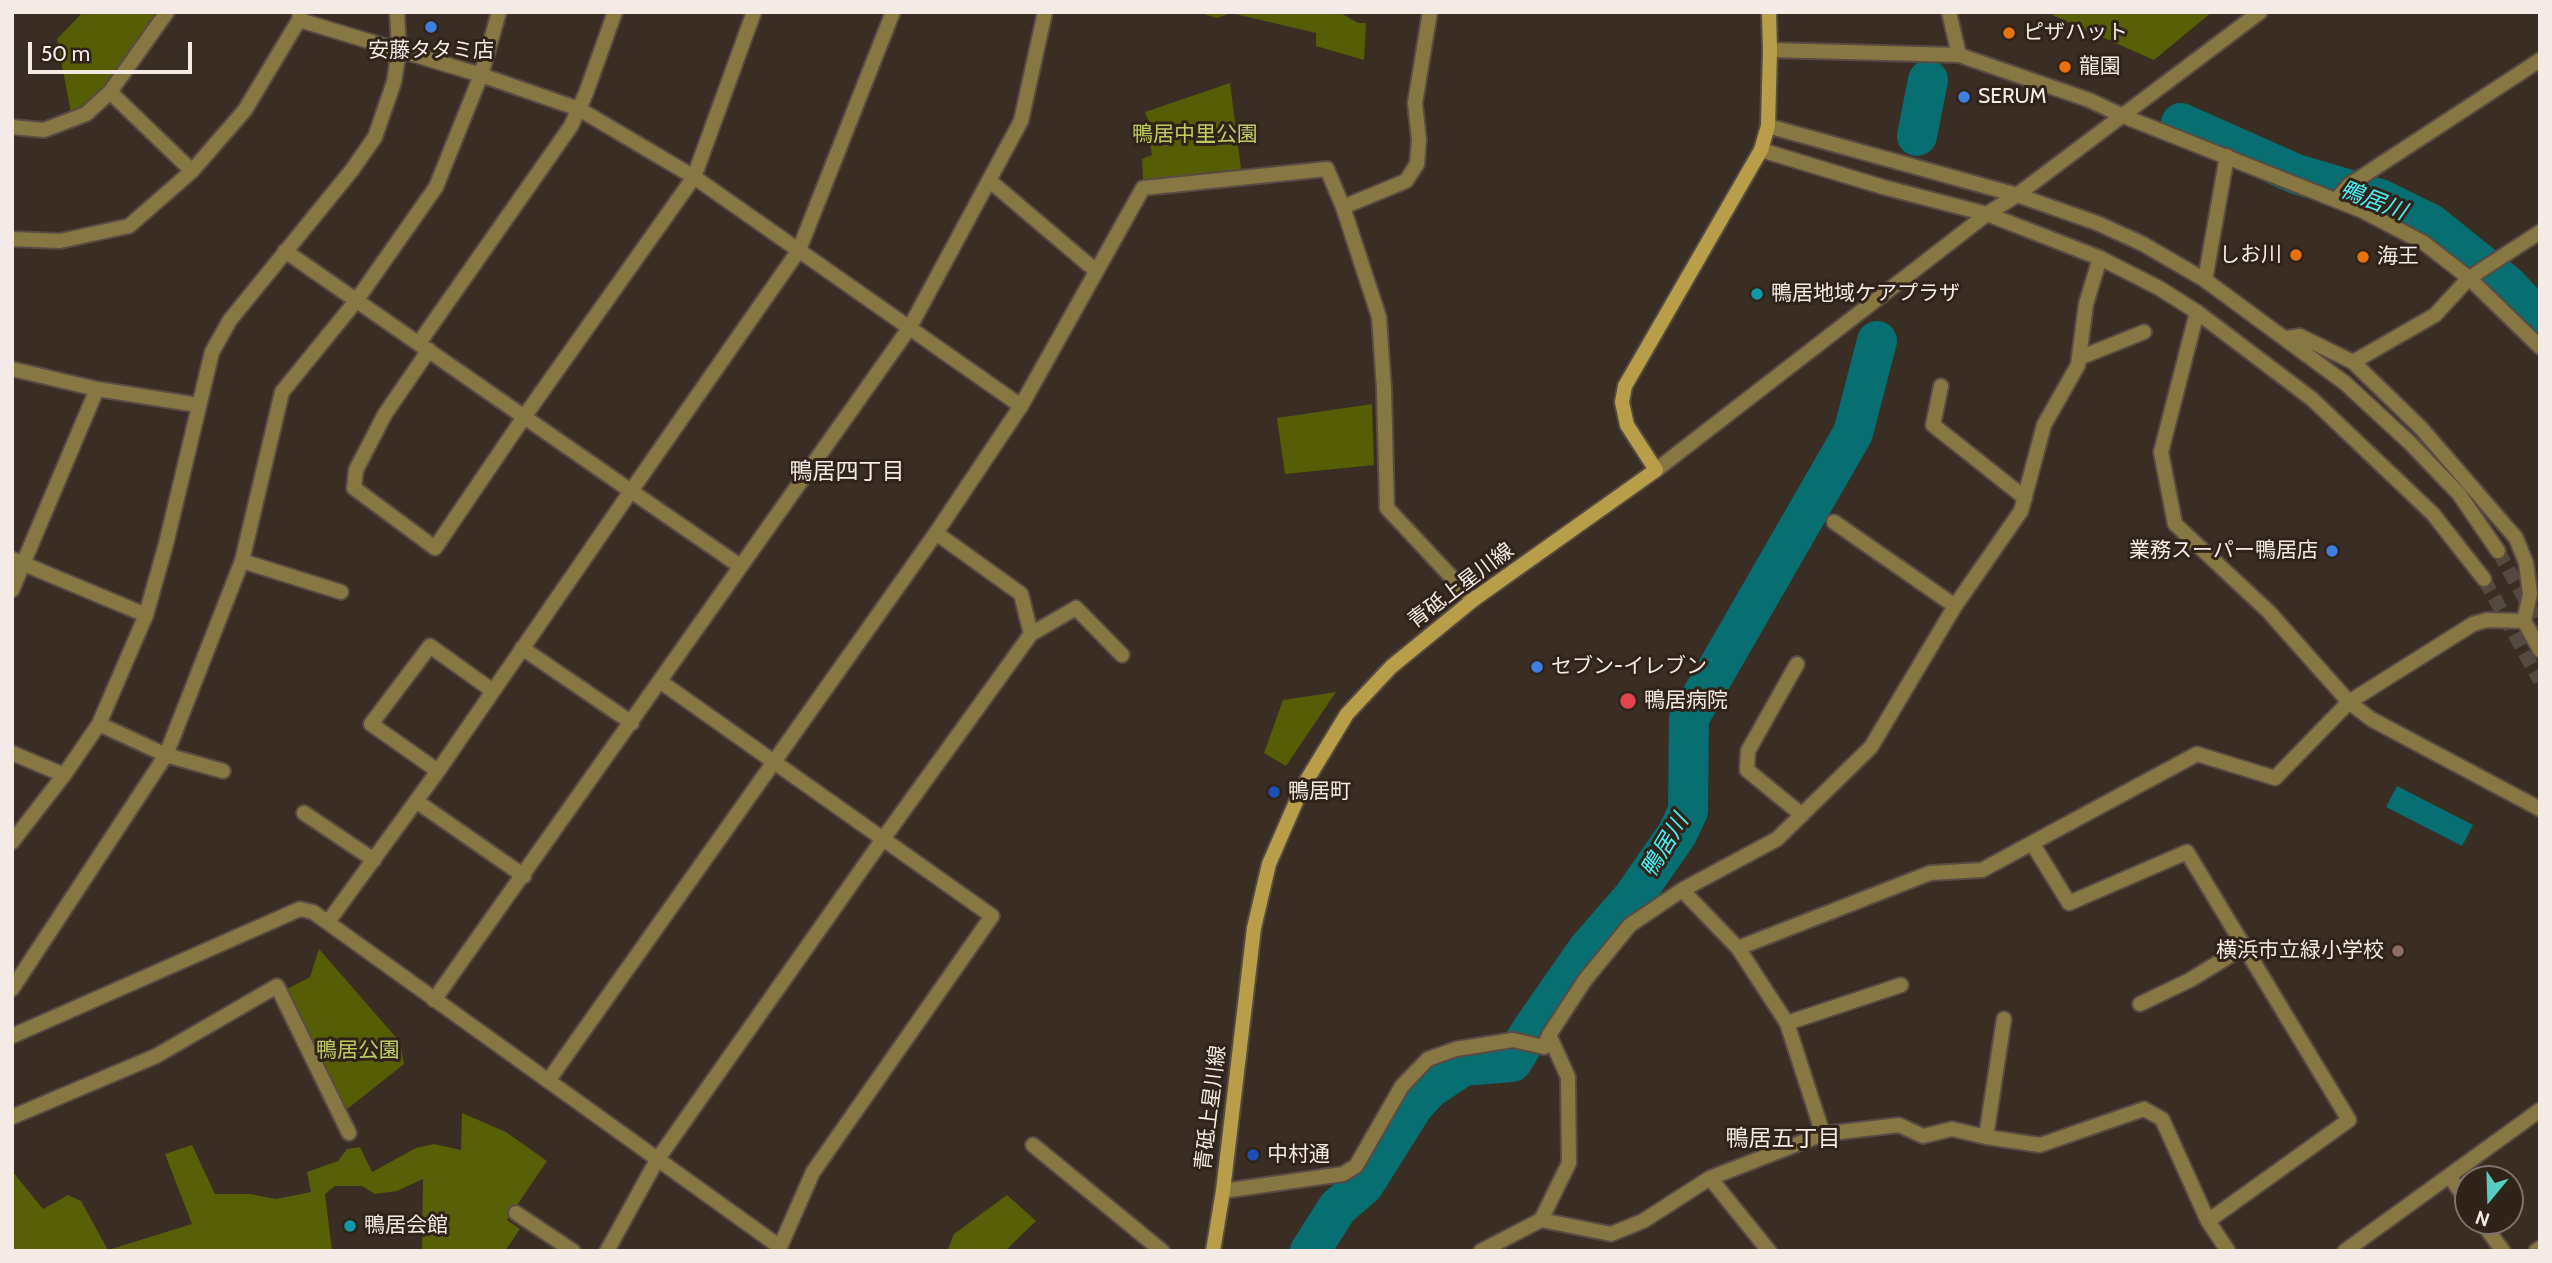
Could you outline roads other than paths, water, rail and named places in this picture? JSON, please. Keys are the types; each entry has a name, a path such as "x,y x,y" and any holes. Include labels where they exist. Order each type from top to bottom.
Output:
{"main road":[{"path":"1656,470 1627,425 1622,402 1625,386 1761,150 1768,127 1769,12"},
{"name":"青砥上星川線","path":"1213,1251 1223,1191 1254,928 1269,864 1301,788 1347,714 1391,667 1473,600 1656,470"}],"street":[{"path":"12,127 44,130 86,114 110,92 167,12"},
{"path":"12,842 99,724 146,615 166,544 212,352 230,320 352,170 375,137 394,82 399,51 397,12"},
{"path":"12,989 166,755 242,561 282,392 356,301 442,177 481,75 499,12"},
{"path":"615,12 571,125 424,347 356,470 354,488 435,548 694,177 754,12"},
{"path":"328,922 438,771 799,250 893,12"},
{"path":"434,1000 910,327 1021,121 1045,12"},
{"path":"1343,207 1406,181 1418,164 1419,140 1415,103 1430,12"},
{"path":"1949,12 1959,55"},
{"path":"1656,470 1987,214 2123,117 2260,12"},
{"path":"12,239 60,241 129,226 192,171 244,110 299,16 579,109 694,177 1021,406"},
{"path":"1770,50 1959,55 2089,100 2123,117 2336,200 2424,243 2469,278 2540,347"},
{"path":"2336,200 2349,185 2540,60"},
{"path":"110,92 192,171"},
{"path":"1768,127 2017,195 2097,223 2143,244 2205,280 2345,383 2410,443 2459,494 2498,551"},
{"path":"1761,150 1883,187 1987,214 2100,258 2159,288 2197,312 2312,399 2433,514 2484,579"},
{"path":"2205,280 2227,156"},
{"path":"548,1081 936,533 1021,406 1143,188 1327,169 1343,207 1379,317 1387,508 1473,600"},
{"path":"990,181 1096,271"},
{"path":"2353,362 2435,314 2469,278 2540,232"},
{"path":"285,251 740,566"},
{"path":"1223,1191 1343,1174 1356,1166 1402,1086 1428,1059 1456,1049 1513,1040 1544,1048 1549,1035 1585,980 1630,925 1682,890 1777,839 1871,747 1955,606 2021,511 2044,425 2078,365 2086,304 2100,258"},
{"path":"2197,312 2161,452 2175,524 2269,612 2349,702 2371,719 2540,809"},
{"path":"2079,358 2144,332"},
{"path":"2287,338 2300,337 2353,362 2421,428 2516,538 2526,563 2530,594 2524,621 2540,650"},
{"path":"12,369 97,389 198,405"},
{"path":"1941,386 1933,425 2025,498"},
{"path":"12,590 18,561 97,389"},
{"path":"1834,522 1955,606"},
{"path":"936,533 1021,594 1031,634"},
{"path":"18,561 146,615"},
{"path":"242,561 341,592"},
{"path":"607,1251 657,1160 1031,634 1076,608 1122,655"},
{"path":"1738,948 1930,873 1982,870 2197,754 2275,778 2349,702 2473,624 2487,620 2524,621"},
{"path":"438,771 371,724 430,646 492,691"},
{"path":"523,648 632,723"},
{"path":"1797,664 1748,751 1747,771 1802,815"},
{"path":"12,1036 300,909 313,912 780,1247 813,1172 992,916 661,682"},
{"path":"99,724 166,755 223,771"},
{"path":"12,753 64,775"},
{"path":"416,802 524,876"},
{"path":"304,813 374,860"},
{"path":"2032,843 2069,904 2187,852 2349,1120 2208,1221"},
{"path":"1682,890 1738,948 1787,1023 1823,1134"},
{"path":"2140,1004 2190,980 2244,947"},
{"path":"1787,1023 1901,985"},
{"path":"12,1117 156,1056 277,986 349,1133"},
{"path":"1986,1138 2004,1019"},
{"path":"1480,1251 1541,1220 1569,1163 1568,1077 1549,1035"},
{"path":"1541,1220 1611,1234 1643,1222 1710,1178 1823,1134 1899,1125 1923,1136 1952,1129 1986,1138 2040,1146 2144,1109 2162,1119 2208,1221 2228,1251"},
{"path":"2345,1251 2540,1110"},
{"path":"1033,1145 1162,1251"},
{"path":"2450,1177 2454,1183"},
{"path":"1710,1178 1769,1251"},
{"path":"516,1213 573,1251"},
{"path":"2492,1235 2503,1251"}],"water":[{"path":"2397,786 2473,825 2462,846 2386,807"}],"waterway":[{"name":"鴨居川","path":"1917,136 1928,80"},
{"name":"鴨居川","path":"2181,123 2296,174 2380,199 2431,224 2507,285 2540,320"},
{"name":"鴨居川","path":"1310,1251 1338,1207 1363,1186 1414,1105 1429,1089 1463,1066 1512,1062 1588,949 1634,896 1677,834 1688,811 1689,718 1853,433 1877,341"}],"tunnel":[{"path":"2498,551 2540,626"},
{"path":"2484,579 2540,681"}],"place":[{"name":"安藤タタミ店","path":"431,27"},
{"name":"ピザハット","path":"2009,33"},
{"name":"龍園","path":"2065,67"},
{"name":"SERUM","path":"1964,97"},
{"name":"しお川","path":"2296,255"},
{"name":"海王","path":"2363,257"},
{"name":"鴨居地域ケアプラザ","path":"1757,294"},
{"name":"業務スーパー鴨居店","path":"2332,551"},
{"name":"セブン-イレブン","path":"1537,667"},
{"name":"鴨居病院","path":"1628,701"},
{"name":"鴨居町","path":"1274,792"},
{"name":"横浜市立緑小学校","path":"2398,951"},
{"name":"中村通","path":"1253,1155"},
{"name":"鴨居会館","path":"350,1226"}],"district":[{"name":"鴨居四丁目","path":"847,472"},
{"name":"鴨居五丁目","path":"1783,1139"}],"park label":[{"name":"鴨居中里公園","path":"1195,135"},
{"name":"鴨居公園","path":"358,1051"}]}
